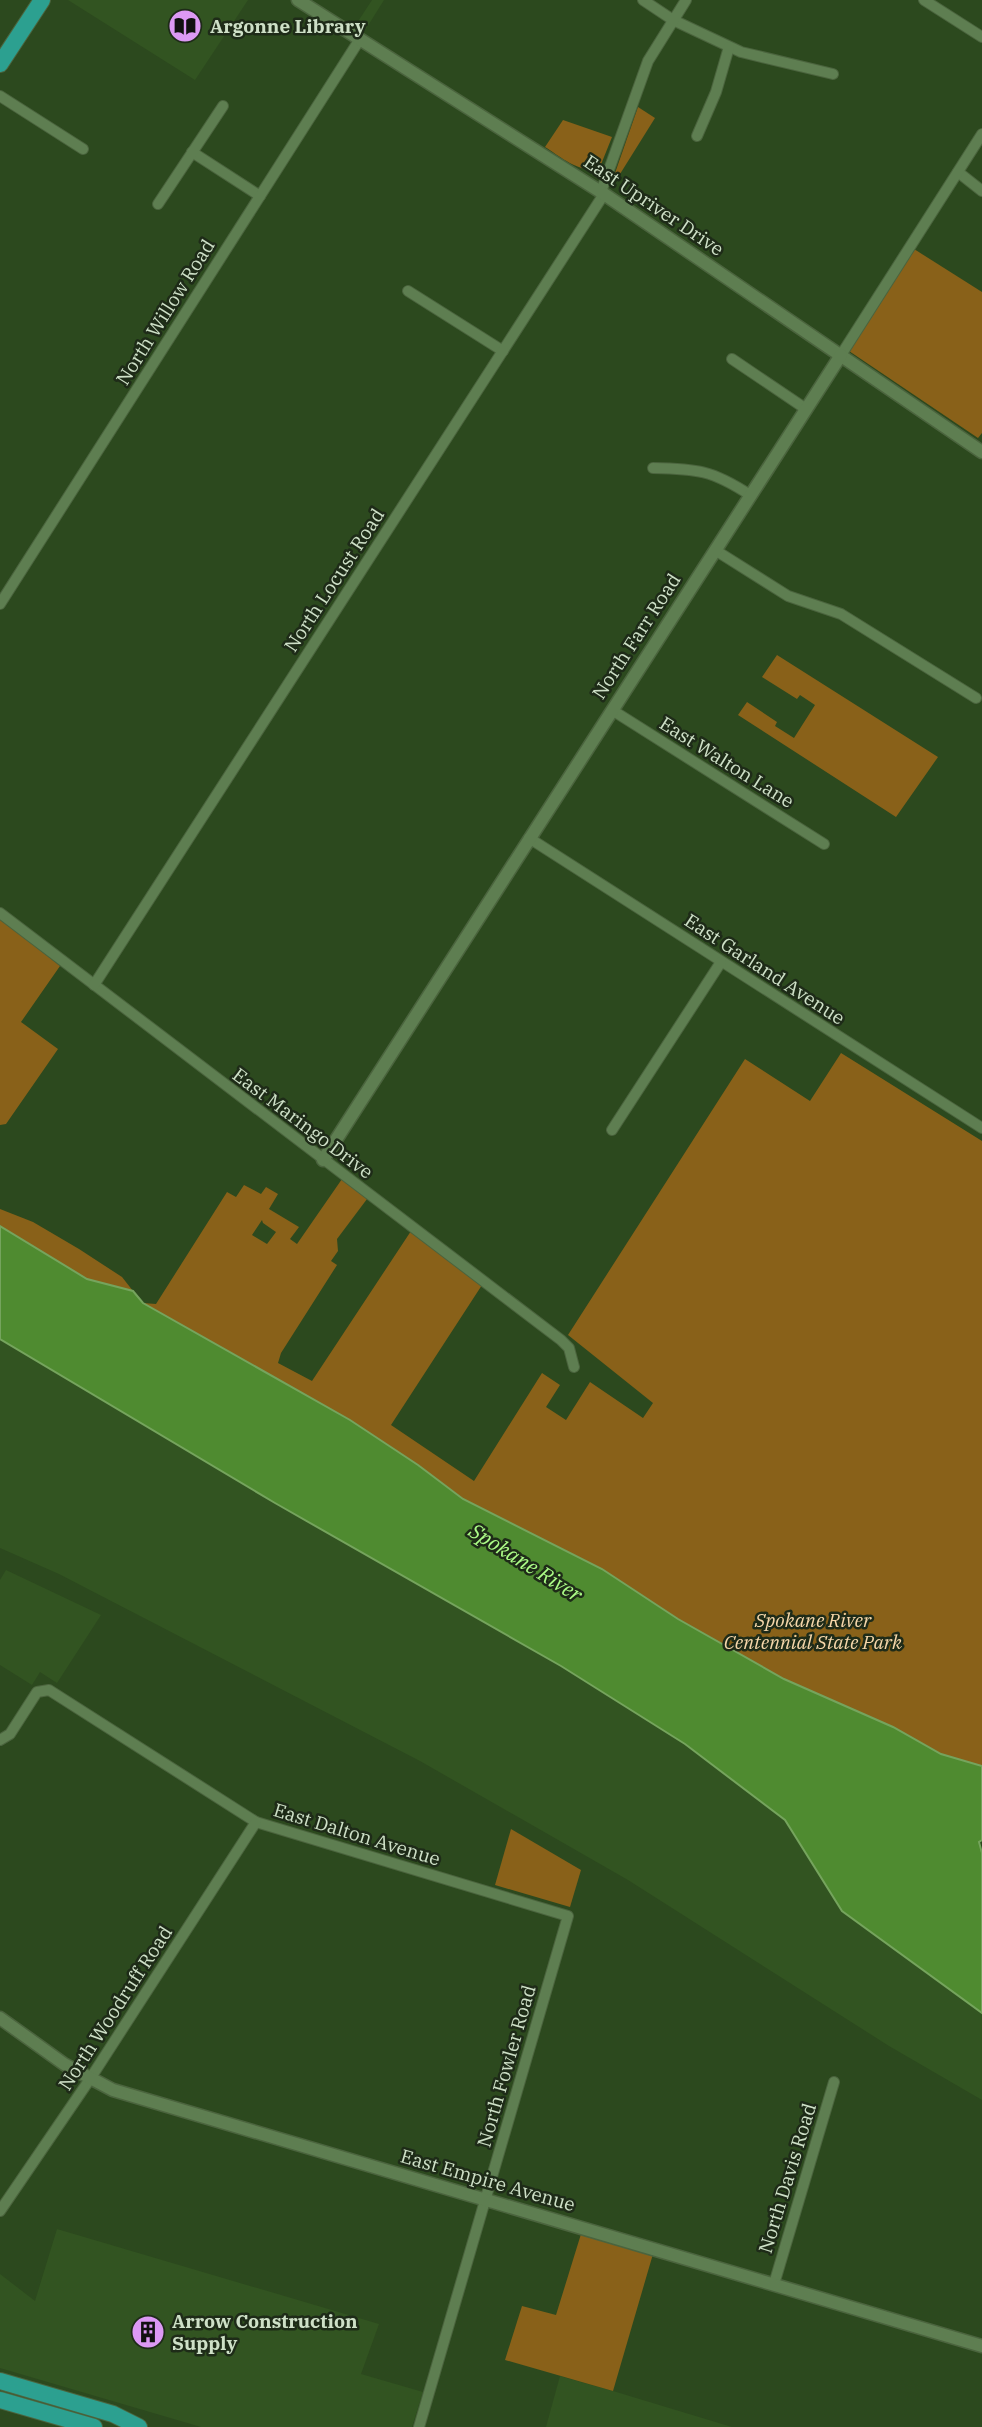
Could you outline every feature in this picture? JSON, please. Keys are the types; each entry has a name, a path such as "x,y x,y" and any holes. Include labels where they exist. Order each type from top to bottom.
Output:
{"main road":[{"path":"0,64 41,0"},
{"path":"0,2381 113,2414 139,2427"},
{"path":"0,2399 94,2427"}],"street":[{"name":"East Upriver Drive","path":"298,0 602,193 982,452"},
{"path":"643,0 673,20 741,52 834,74"},
{"name":"North Locust Road","path":"94,985 602,193 648,61 686,0"},
{"path":"924,0 982,37"},
{"name":"North Willow Road","path":"0,604 360,39"},
{"path":"697,136 716,92 729,47"},
{"path":"0,96 83,149"},
{"path":"158,204 223,106"},
{"name":"North Farr Road","path":"323,1160 982,134"},
{"path":"192,152 260,196"},
{"path":"958,172 982,191"},
{"path":"408,291 503,351"},
{"path":"732,359 806,409"},
{"path":"653,468 706,471 726,479 750,495"},
{"path":"715,550 788,596 841,614 976,698"},
{"name":"East Walton Lane","path":"611,710 824,844"},
{"name":"East Garland Avenue","path":"529,838 982,1128"},
{"name":"East Maringo Drive","path":"0,913 561,1340 569,1348 574,1367"},
{"path":"612,1130 720,962"},
{"name":"East Dalton Avenue","path":"1,1740 12,1732 35,1695 42,1690 56,1693 256,1822 568,1916"},
{"name":"North Woodruff Road","path":"0,2211 90,2079 256,1822"},
{"name":"North Fowler Road","path":"419,2427 568,1916"},
{"name":"East Empire Avenue","path":"0,2018 46,2053 90,2079 129,2095 982,2346"},
{"name":"North Davis Road","path":"774,2284 834,2082"}],"shaded area":[{"path":"68,0 248,0 195,80"},
{"path":"372,0 384,0 364,32 355,26"},
{"path":"0,1339 275,1503 561,1666 685,1744 785,1820 842,1911 982,2013 982,2100 889,2046 628,1880 420,1761 59,1574 0,1548"},
{"path":"6,1570 101,1615 57,1683 40,1672 32,1685 0,1665 0,1580"},
{"path":"57,2229 379,2324 361,2374 423,2392 412,2427 201,2427 0,2368 0,2274 35,2301"},
{"path":"560,2376 613,2391 732,2427 546,2427"}],"green space":[{"path":"638,107 655,118 615,182 614,176"},
{"path":"563,120 612,137 600,167 578,167 545,147"},
{"path":"914,249 982,292 982,433 978,438 849,351"},
{"path":"777,655 938,757 896,817 738,715 747,702 777,722 775,726 794,738 815,705 800,695 797,699 762,677"},
{"path":"0,918 60,966 21,1022 58,1049 6,1124 0,1125"},
{"name":"Spokane River Centennial State Park","path":"841,1053 982,1141 982,1766 941,1755 893,1727 784,1679 678,1619 602,1569 463,1499 350,1420 143,1303 156,1304 227,1192 236,1197 244,1185 261,1194 266,1187 278,1194 269,1209 299,1227 290,1239 297,1244 342,1179 367,1199 337,1239 338,1251 331,1261 337,1265 281,1353 278,1363 312,1381 411,1231 482,1285 391,1425 474,1481 542,1373 560,1385 546,1407 566,1420 590,1382 643,1418 653,1403 568,1335 745,1059 810,1101","holes":["262,1220 276,1232 267,1244 252,1235"]},
{"path":"0,1209 33,1222 79,1249 122,1277 133,1291 87,1279 0,1226"},
{"path":"511,1829 581,1870 570,1907 495,1885"},
{"path":"581,2234 653,2254 613,2391 505,2360 522,2306 556,2315"}],"water":[{"name":"Spokane River","path":"0,1226 87,1279 133,1291 143,1303 350,1420 463,1499 602,1569 678,1619 784,1679 893,1727 941,1754 982,1766 982,1840 979,1842 982,1853 982,2013 842,1911 785,1820 685,1744 561,1666 275,1503 0,1339"}],"place":[{"name":"Argonne Library","path":"185,26"},
{"name":"Arrow Construction Supply","path":"148,2332"}]}
